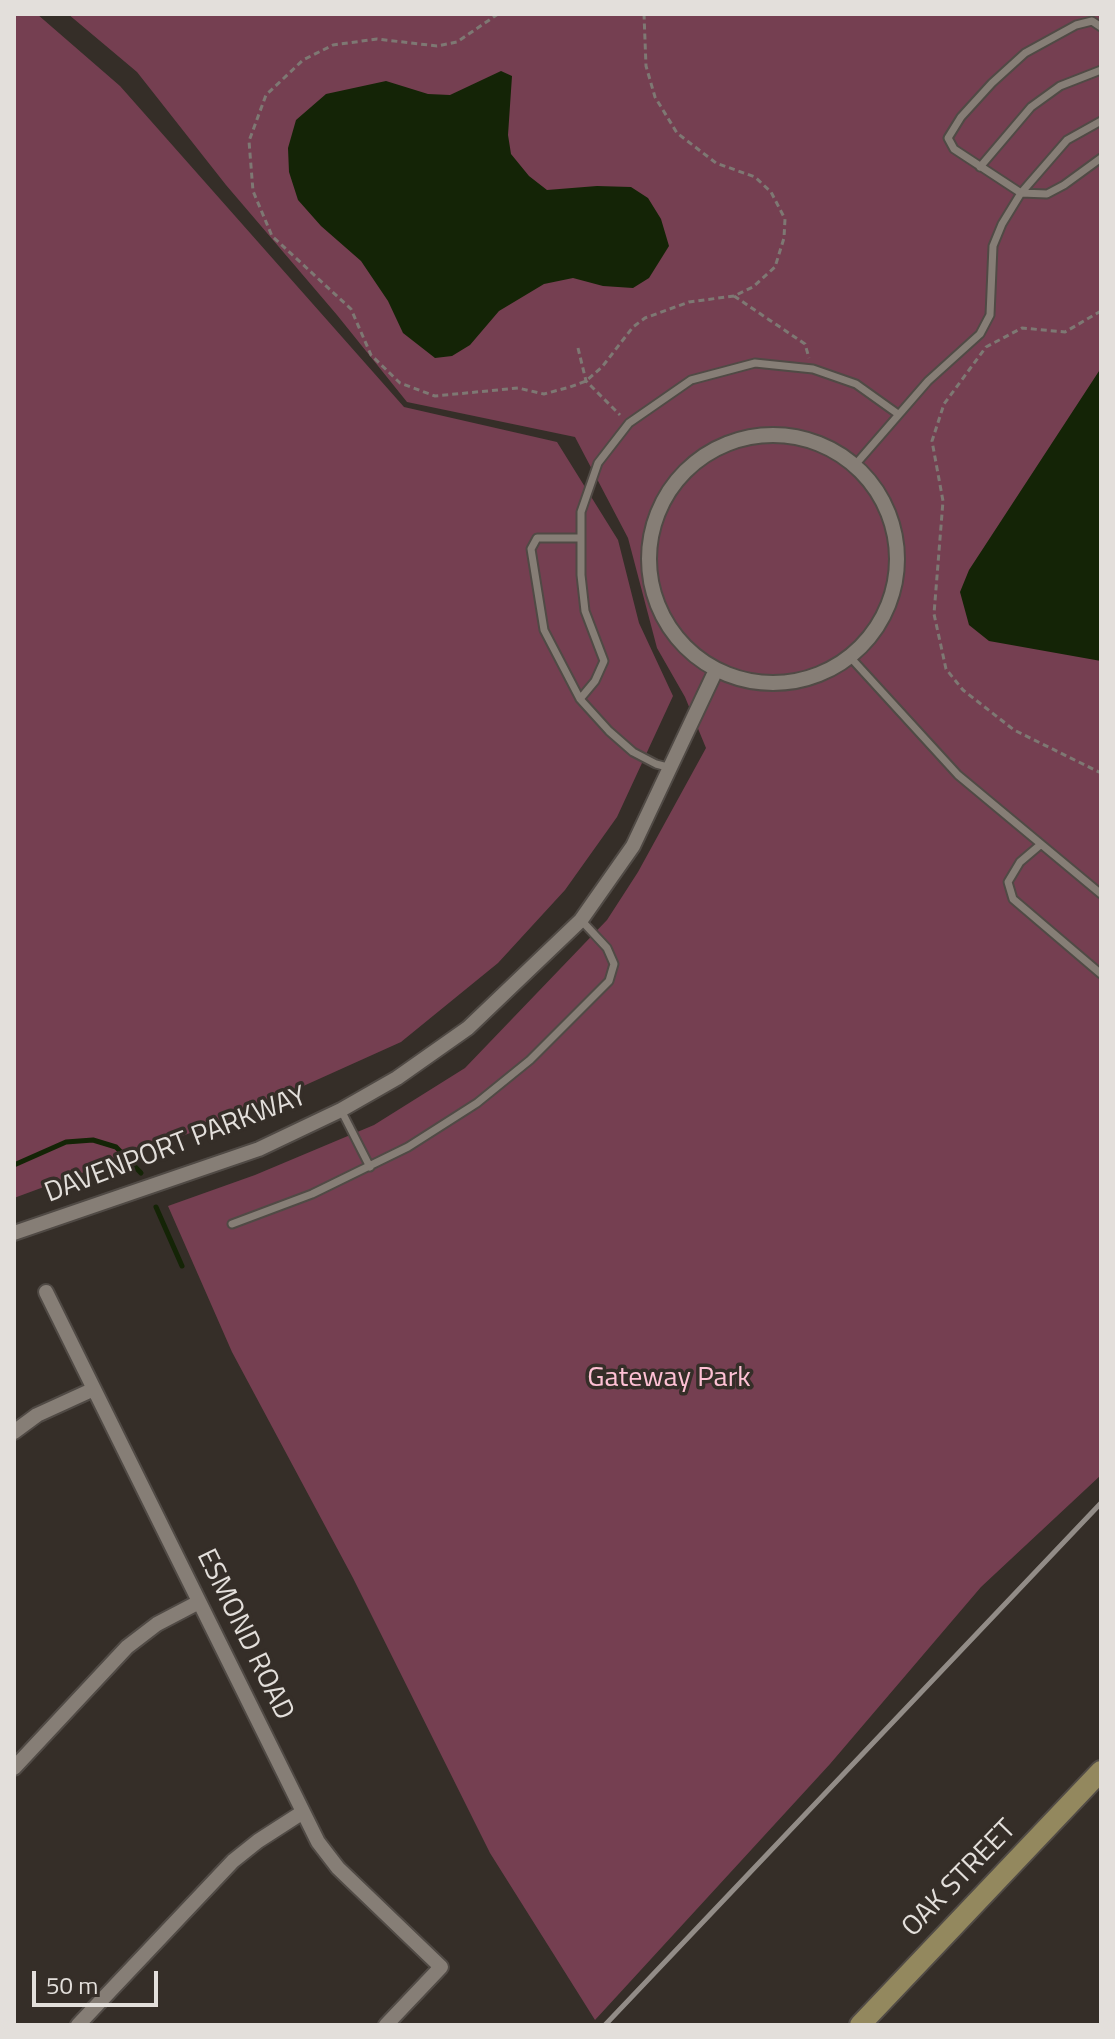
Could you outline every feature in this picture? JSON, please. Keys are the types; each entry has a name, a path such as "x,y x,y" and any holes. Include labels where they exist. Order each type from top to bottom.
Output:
{"street":[{"path":"772,434 802,438 830,448 855,465 879,493 894,526 898,562 892,598 876,631 851,658 827,673 800,682 743,681 716,670 691,653 671,631 657,604 650,575 649,545 656,516 670,489 690,466 714,449 742,438 772,434"},
{"name":"DAVENPORT PARKWAY","path":"14,1233 259,1149 341,1110 397,1078 468,1028 581,920 633,846 716,670"},
{"name":"ESMOND ROAD","path":"46,1292 318,1842 338,1868 441,1967 386,2025"},
{"path":"14,1432 37,1415 94,1389"},
{"path":"14,1768 127,1647 157,1624 199,1602"},
{"name":"OAK STREET","path":"860,2025 1101,1771"},
{"path":"78,2025 233,1861 303,1812"}],"lane":[{"path":"1101,27 1092,21 1076,25 1025,53 961,117 948,138 954,149 1021,193 1047,194 1101,158"},
{"path":"980,167 1031,107 1060,86 1101,70"},
{"path":"855,465 898,414 980,334 990,315 993,246 1002,224 1021,193 1067,140 1101,121"},
{"path":"580,699 595,681 604,661 585,611 581,575 581,512 598,463 629,423 691,380 755,363 813,369 856,384 898,414"},
{"path":"581,538 537,538 531,549 544,630 580,699 609,731 633,752 671,768"},
{"path":"851,658 958,775 1101,894"},
{"path":"1040,845 1020,862 1008,882 1013,899 1101,974"},
{"path":"232,1224 312,1194 408,1147 487,1095 530,1060 609,981 614,964 607,948 581,920"},
{"path":"341,1110 370,1167"}],"path":[{"path":"498,14 457,42 437,46 377,39 333,45 303,60 266,95 249,141 253,191 272,236 351,309 371,355 400,383 435,396 518,388 544,394 586,381 602,367 633,327 645,318 689,302 734,296 753,287 775,267 784,238 785,219 771,192 755,177 716,163 677,133 655,97 646,66 644,14"},
{"path":"734,296 805,344 813,369"},
{"path":"1101,311 1065,332 1022,328 986,347 944,404 932,441 943,501 934,614 946,669 963,690 1014,730 1101,773"},
{"path":"578,348 586,381 629,423"}],"green space":[{"path":"14,14 37,14 120,86 404,407 557,442 618,540 639,623 673,696 617,817 565,890 498,963 401,1042 239,1115 14,1198"},
{"name":"Gateway Park","path":"68,14 1101,14 1101,1475 981,1587 830,1764 595,2020 490,1853 353,1578 232,1352 168,1206 255,1175 374,1125 465,1068 607,920 638,872 706,748 685,697 657,648 628,538 575,437 407,402 226,185 137,72"}],"shaded area":[{"path":"501,71 512,76 508,135 511,154 529,176 547,190 631,187 648,198 661,219 669,246 649,278 633,288 603,286 573,278 544,284 499,311 470,345 452,356 435,358 403,333 388,301 361,261 321,226 298,200 289,172 288,148 296,120 326,94 386,81 428,94 450,95"},
{"path":"1101,368 1101,661 989,641 969,625 960,592 969,570"}],"waterway":[{"path":"14,1165 66,1142 93,1140 116,1147 141,1173"},
{"path":"156,1207 182,1266"}],"railway":[{"path":"605,2025 1101,1503"}]}
